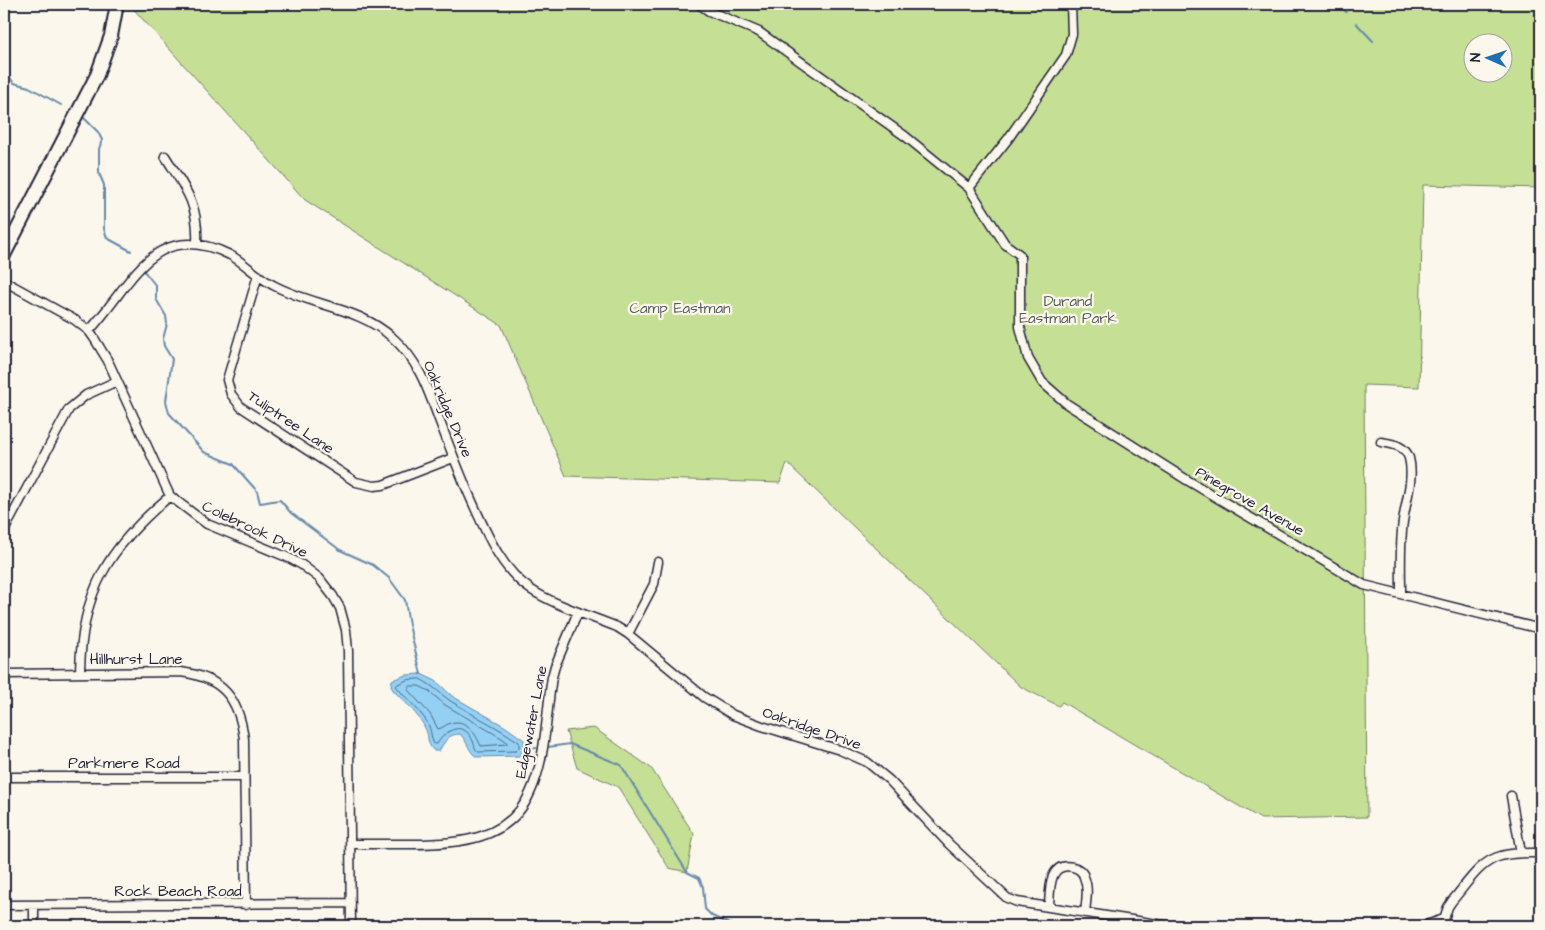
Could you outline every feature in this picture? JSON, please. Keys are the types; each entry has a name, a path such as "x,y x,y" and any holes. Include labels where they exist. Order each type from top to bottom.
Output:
{"main road":[{"path":"4,255 97,75 110,36 117,4"}],"street":[{"path":"698,4 709,11 759,32 904,136 969,188 1008,139 1066,55 1072,34 1071,4"},
{"path":"165,156 183,184 195,209 198,224 197,243"},
{"name":"Pinegrove Avenue","path":"969,188 1005,244 1020,255 1020,326 1028,358 1042,382 1068,404 1187,480 1364,585 1541,629"},
{"name":"Oakridge Drive","path":"89,331 132,276 151,256 163,249 197,243 231,256 289,293 337,308 369,321 393,338 418,367 453,458 484,527 508,568 531,590 628,634 704,697 733,715 840,750 867,762 889,780 949,844 1000,893 1017,902 1170,926"},
{"name":"Tuliptree Lane","path":"258,275 227,380 231,394 241,407 356,482 364,485 383,486 453,458"},
{"name":"Colebrook Drive","path":"4,281 60,311 89,331 103,352 170,496 196,517 216,529 302,565 319,578 340,608 345,624 348,651 351,926"},
{"path":"4,532 69,409 86,395 117,381"},
{"path":"1381,442 1395,444 1404,449 1409,457 1408,488 1402,531 1401,594"},
{"path":"80,672 82,636 86,616 100,575 112,554 125,538 147,515 170,496"},
{"path":"628,634 654,584 658,562"},
{"name":"Edgewater Lane","path":"351,844 435,844 466,841 490,833 512,819 531,793 540,756 552,677 578,612"},
{"name":"Hillhurst Lane","path":"4,674 180,672 204,676 231,698 242,724 244,739 246,904"},
{"name":"Parkmere Road","path":"4,777 244,777"},
{"path":"1511,796 1521,853"},
{"path":"1423,926 1445,923 1452,901 1484,866 1496,858 1521,853 1541,853"},
{"path":"1049,907 1050,884 1054,872 1062,867 1072,867 1082,872 1085,878 1085,913"},
{"name":"Rock Beach Road","path":"4,905 352,903"},
{"path":"34,905 34,926"}],"green space":[{"name":"Durand Eastman Park","path":"129,4 1541,4 1541,188 1423,185 1419,387 1364,385 1367,817 1261,819 1062,702 1059,706 1021,687 787,463 780,483 566,476 501,325 305,200"},
{"path":"594,728 651,768 694,834 687,872 669,868 618,787 577,768 566,731"}],"water":[{"path":"421,674 436,681 452,696 506,727 524,740 525,749 519,756 477,757 472,753 460,734 456,734 445,741 439,751 434,751 420,719 391,686 392,680 406,675"}],"waterway":[{"path":"1339,4 1346,12"},
{"path":"1356,23 1373,41"},
{"path":"4,70 14,83 29,87 61,105"},
{"path":"82,116 98,132 102,140 99,149 99,173 104,185 104,229 107,238 131,251"},
{"path":"144,271 156,286 156,299 166,316 167,324 163,339 164,346 172,359 166,401 169,413 204,452 233,464 257,491 260,503 280,500 291,513 340,550 373,565 389,578 405,600 421,674"},
{"path":"548,747 570,744 621,765 687,872 699,878 703,887 705,909 712,916 734,926"},
{"path":"525,749 536,748"}],"park label":[{"name":"Camp Eastman","path":"680,308"}]}
